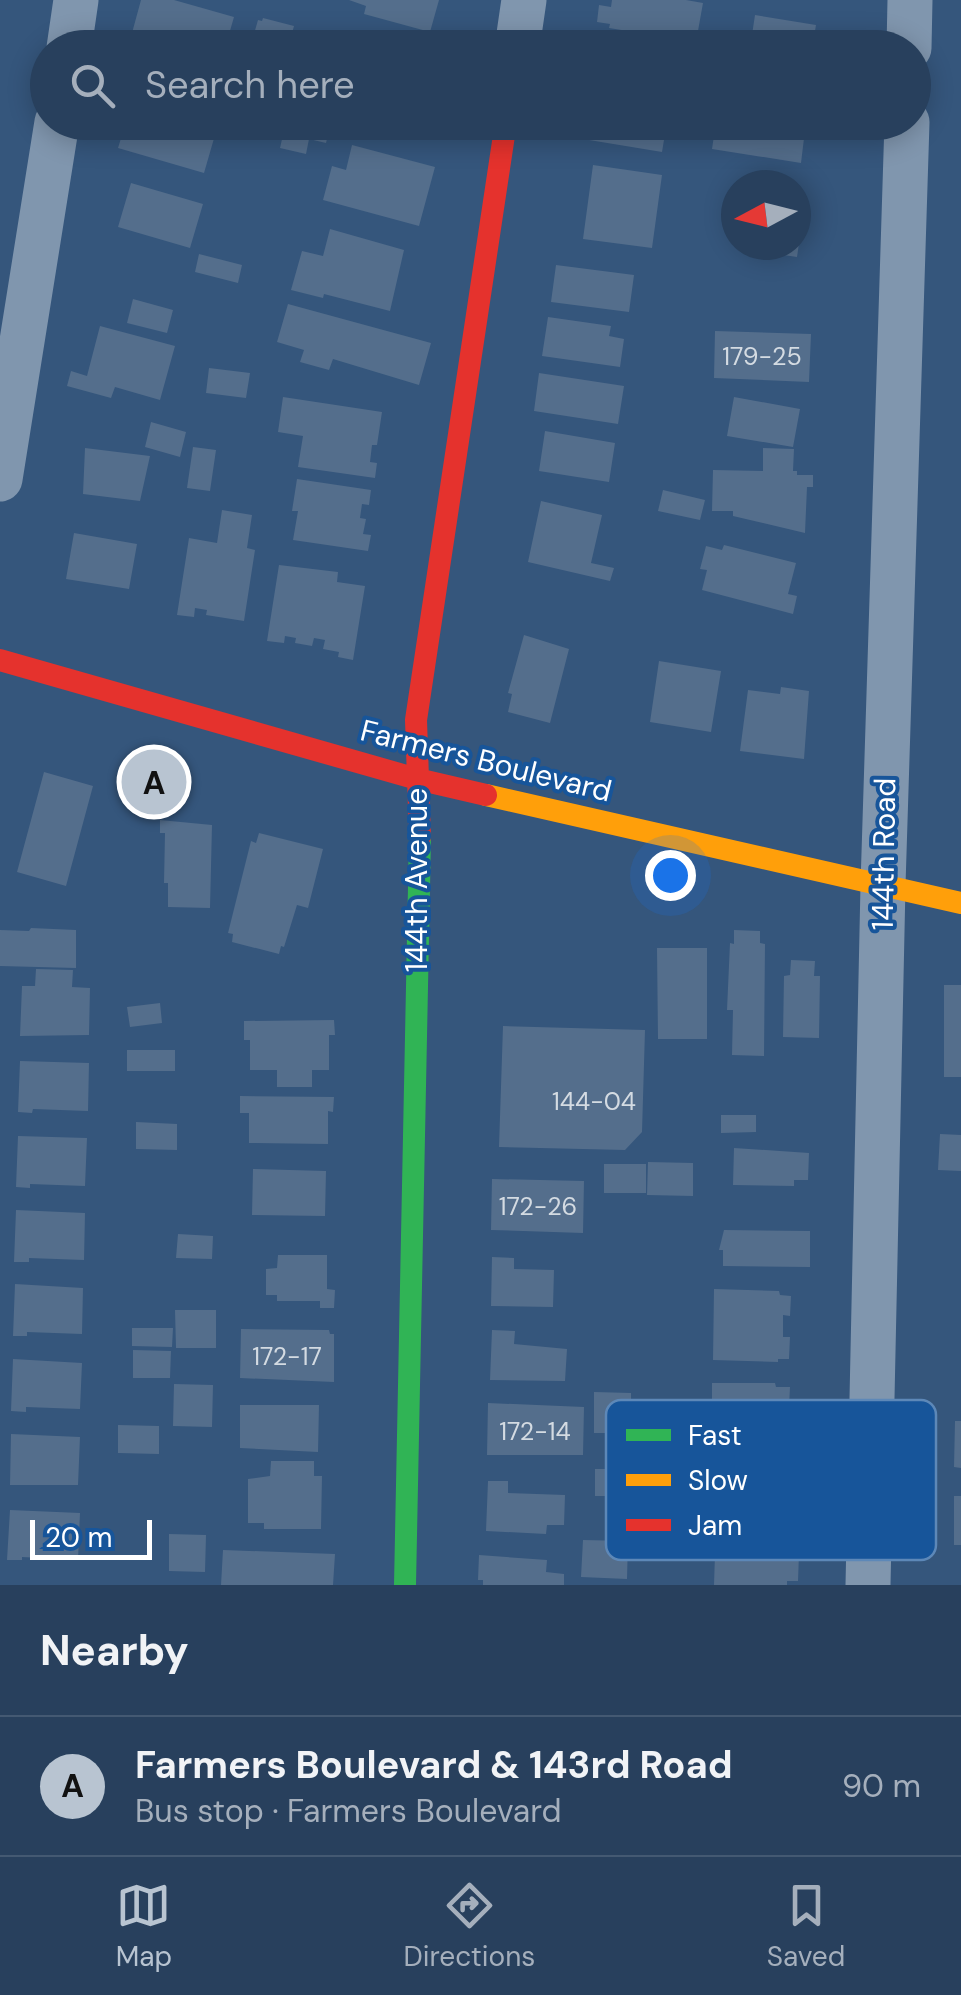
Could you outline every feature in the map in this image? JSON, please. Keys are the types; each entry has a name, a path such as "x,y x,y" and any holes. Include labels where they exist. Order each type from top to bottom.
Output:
{"street":[{"path":"71,30 76,0"},
{"path":"520,30 524,0"},
{"path":"909,30 910,0"},
{"path":"0,479 54,140"},
{"name":"144th Avenue","path":"404,1585 420,870 416,720 503,140"},
{"name":"144th Road","path":"872,1400 905,140"},
{"name":"Farmers Boulevard","path":"0,660 417,779 961,904"},
{"name":"144th Road","path":"868,1585 869,1560"}],"building":[{"path":"141,0 174,0 234,17 230,30 133,30"},
{"path":"349,0 439,0 431,30 364,14 366,6"},
{"path":"612,0 703,3 698,30 609,28 610,24 597,22 599,5 611,7"},
{"path":"755,15 816,25 815,30 753,30"},
{"path":"263,18 294,26 293,30 255,30 258,20"},
{"path":"120,140 214,140 204,173 118,148"},
{"path":"282,140 309,140 306,154 280,148"},
{"path":"589,140 664,140 662,152"},
{"path":"713,140 804,140 801,163 712,149"},
{"path":"352,145 435,167 419,226 323,200 332,166 346,170"},
{"path":"593,165 662,175 652,248 583,239"},
{"path":"131,183 203,204 190,248 118,227"},
{"path":"330,229 404,250 390,311 291,290 302,251 323,256"},
{"path":"199,254 242,265 238,283 195,272"},
{"path":"556,265 634,275 629,312 551,302"},
{"path":"133,299 173,310 167,333 127,323"},
{"path":"288,304 431,343 419,385 333,359 329,370 300,362 304,350 277,342"},
{"path":"548,317 611,326 609,336 624,339 620,367 542,356"},
{"path":"100,326 175,346 160,400 115,387 111,398 67,386 71,371 87,376"},
{"path":"715,331 811,334 809,382 714,378"},
{"path":"209,368 250,373 246,398 206,393"},
{"path":"539,373 624,386 618,424 534,411"},
{"path":"283,397 382,412 370,462 377,463 375,478 298,467 303,436 278,432"},
{"path":"734,397 800,409 793,447 727,436"},
{"path":"151,422 186,432 180,457 145,447"},
{"path":"545,431 615,443 609,482 539,471"},
{"path":"193,447 216,450 210,491 187,488"},
{"path":"85,448 150,456 140,501 83,494"},
{"path":"763,448 794,449 793,471 797,475 813,475 813,487 807,487 805,533 733,516 733,511 712,511 713,470 763,471"},
{"path":"297,479 371,490 369,505 362,504 360,518 366,519 363,534 371,535 368,551 293,540 298,511 292,511"},
{"path":"663,490 705,500 700,520 658,511"},
{"path":"541,501 602,515 591,563 614,568 610,581 528,562"},
{"path":"222,510 252,515 247,548 255,550 244,621 206,615 207,610 195,608 194,617 177,615 189,538 217,543"},
{"path":"74,533 137,544 129,589 66,579"},
{"path":"724,545 796,563 788,594 797,596 793,614 702,590 707,570 700,569 706,546 722,550"},
{"path":"279,565 338,572 337,582 365,586 353,660 323,649 325,640 314,638 312,646 295,643 296,638 285,636 284,643 267,641"},
{"path":"524,635 569,649 550,723 508,712 512,694 508,693"},
{"path":"659,661 721,671 711,732 650,722"},
{"path":"781,687 809,691 804,759 740,751 748,690 780,694"},
{"path":"44,772 93,786 66,886 17,872"},
{"path":"160,820 212,825 210,908 168,907 168,883 164,883 165,833 160,833"},
{"path":"259,833 323,849 308,908 297,905 279,954 232,942 233,934 228,933 251,841 256,843"},
{"path":"0,930 76,930 76,968 0,966"},
{"path":"734,930 760,931 760,943 765,944 764,1056 732,1055 733,1010 727,1010"},
{"path":"657,948 707,948 707,1039 658,1039"},
{"path":"791,960 815,961 814,976 820,976 819,1038 783,1037 784,976 790,975"},
{"path":"36,969 73,970 72,987 90,988 89,1035 20,1036 22,986 35,986"},
{"path":"944,985 961,985 961,1077 944,1077"},
{"path":"160,1003 162,1023 130,1027 127,1007"},
{"path":"334,1020 335,1035 329,1035 329,1070 312,1070 312,1087 277,1087 277,1070 250,1070 250,1040 244,1040 244,1021"},
{"path":"503,1026 645,1030 642,1132 625,1150 499,1147"},
{"path":"127,1050 175,1050 175,1071 127,1071"},
{"path":"20,1061 89,1063 88,1111 18,1112"},
{"path":"240,1096 334,1097 333,1112 328,1111 328,1144 249,1143 249,1113 240,1113"},
{"path":"721,1115 756,1115 756,1132 721,1133"},
{"path":"136,1122 177,1124 177,1150 136,1149"},
{"path":"940,1134 961,1135 961,1171 938,1170"},
{"path":"18,1136 87,1138 85,1186 16,1187"},
{"path":"734,1148 809,1153 808,1180 794,1180 794,1186 733,1185"},
{"path":"648,1162 693,1163 693,1196 647,1195"},
{"path":"604,1164 646,1164 646,1193 604,1193"},
{"path":"253,1169 326,1171 325,1216 252,1215"},
{"path":"492,1179 584,1181 583,1233 491,1230"},
{"path":"16,1210 85,1213 84,1260 29,1258 29,1262 14,1262"},
{"path":"724,1230 810,1231 810,1267 723,1266 723,1250 719,1250"},
{"path":"178,1234 213,1236 212,1259 176,1258"},
{"path":"278,1255 327,1255 327,1289 335,1290 334,1308 320,1308 320,1301 277,1301 277,1295 266,1295 266,1269 277,1268"},
{"path":"492,1257 514,1258 514,1269 554,1270 553,1307 491,1306"},
{"path":"15,1284 83,1288 82,1334 27,1332 27,1336 13,1336"},
{"path":"714,1289 779,1291 780,1295 791,1296 790,1316 783,1315 783,1337 790,1337 789,1359 713,1360"},
{"path":"175,1310 216,1310 216,1348 176,1348"},
{"path":"132,1328 173,1328 172,1347 132,1346"},
{"path":"241,1329 329,1330 334,1334 334,1382 240,1378"},
{"path":"492,1330 515,1331 514,1344 567,1349 565,1381 490,1380"},
{"path":"133,1350 171,1351 170,1378 133,1378"},
{"path":"13,1359 82,1363 80,1409 26,1407 26,1412 11,1411"},
{"path":"712,1383 775,1383 776,1387 790,1387 789,1400 712,1400"},
{"path":"174,1384 213,1385 212,1427 173,1426"},
{"path":"594,1392 631,1393 631,1400 606,1400 606,1433 594,1433"},
{"path":"488,1403 584,1407 583,1455 487,1455"},
{"path":"240,1405 319,1405 318,1452 240,1448"},
{"path":"955,1421 961,1421 961,1468 954,1467"},
{"path":"118,1425 159,1426 159,1454 118,1453"},
{"path":"11,1434 80,1437 78,1485 10,1485"},
{"path":"271,1461 314,1461 314,1476 322,1476 321,1529 264,1529 264,1523 248,1523 248,1479 270,1476"},
{"path":"595,1469 606,1469 606,1496 595,1496"},
{"path":"488,1481 508,1481 508,1493 565,1495 564,1525 547,1525 546,1534 486,1531"},
{"path":"954,1496 961,1496 961,1545 954,1545"},
{"path":"10,1510 80,1513 78,1560 7,1560"},
{"path":"169,1534 206,1535 205,1572 169,1571"},
{"path":"583,1540 606,1541 606,1560 628,1560 627,1579 581,1577"},
{"path":"223,1550 335,1554 333,1585 221,1585"},
{"path":"479,1555 547,1560 546,1572 564,1574 564,1585 483,1585 483,1580 478,1580"},
{"path":"715,1560 799,1560 798,1581 787,1581 787,1585 714,1585"}],"traffic: fast":[{"path":"405,1585 420,837"}],"traffic: slow":[{"path":"486,795 961,903"}],"traffic: jam":[{"path":"420,837 416,720 503,140"},
{"path":"0,660 417,779 486,795"}],"place":[{"name":"Farmers Boulevard & 143rd Road","path":"154,782"}]}
